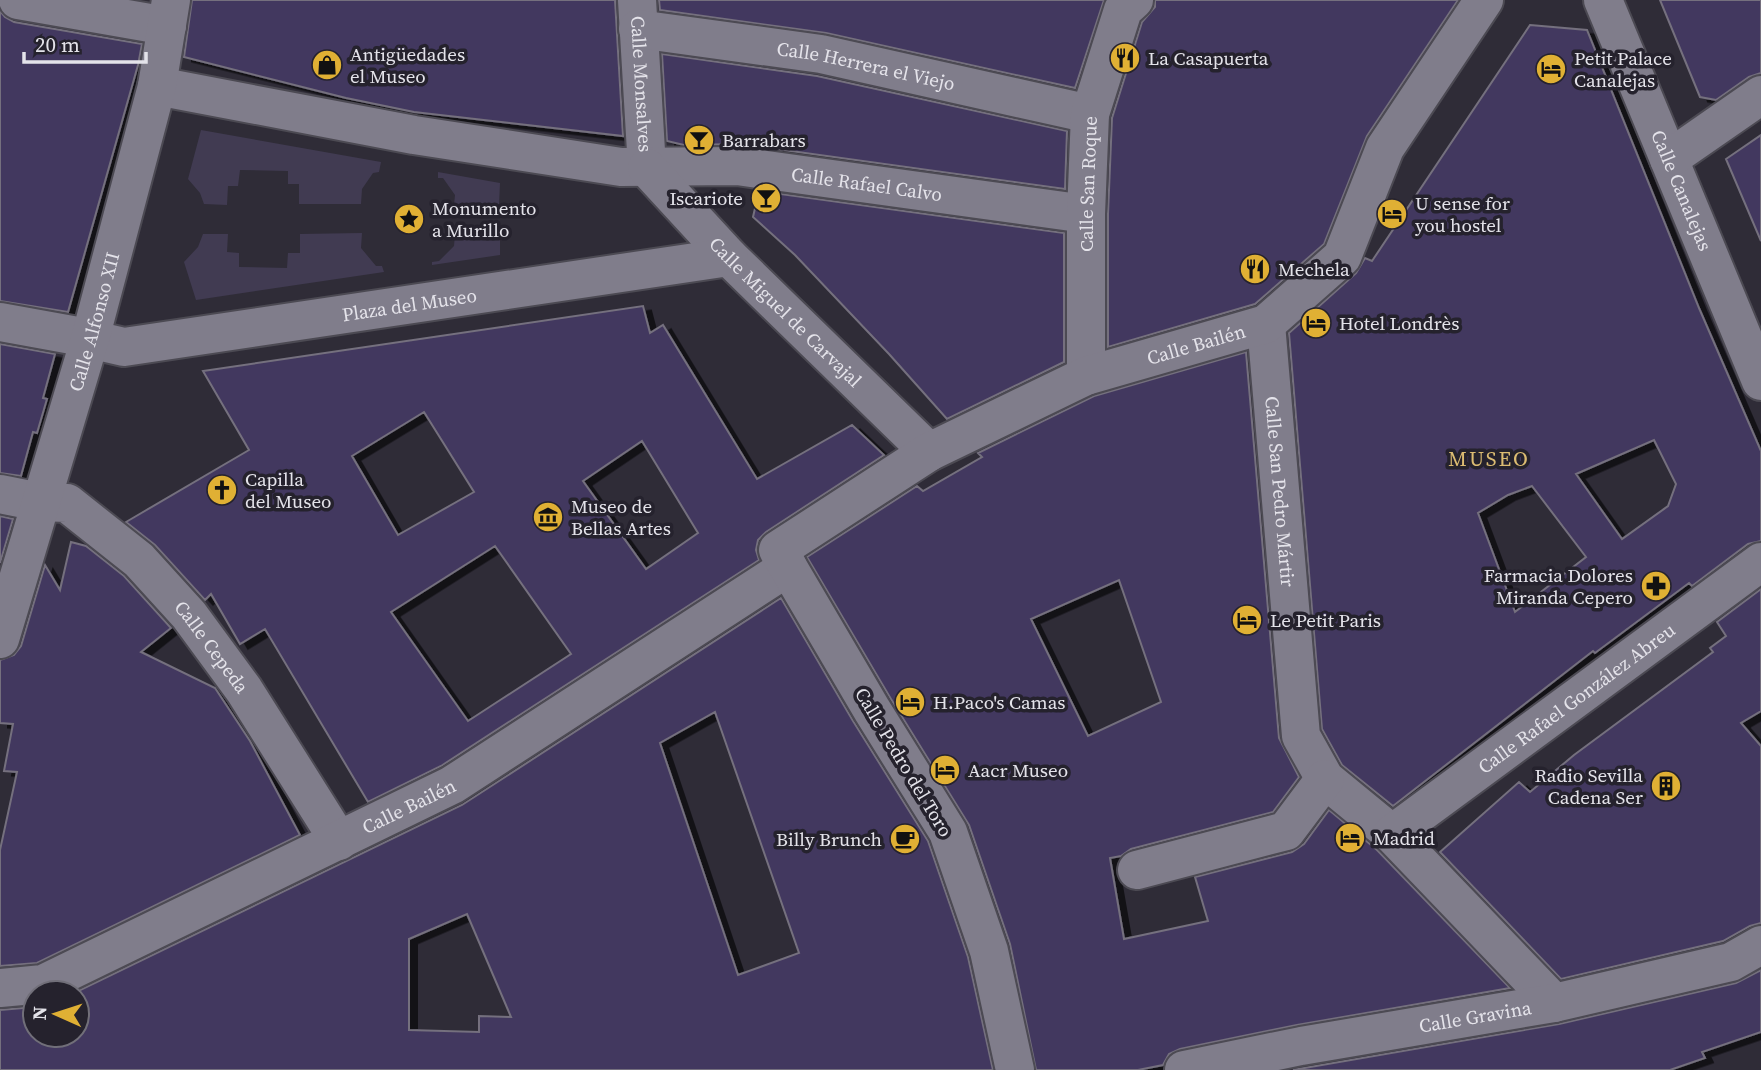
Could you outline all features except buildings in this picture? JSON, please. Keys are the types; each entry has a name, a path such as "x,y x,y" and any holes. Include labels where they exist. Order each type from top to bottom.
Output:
{"street":[{"path":"18,0 169,13"},
{"name":"Calle San Roque","path":"1086,376 1086,214 1090,114 1123,10 1133,0"},
{"name":"Calle Bailén","path":"0,988 43,984 452,786 783,559 929,452 1086,376 1266,324 1342,257 1385,148 1484,0"},
{"name":"Calle Canalejas","path":"1603,0 1761,382"},
{"name":"Calle Alfonso XII","path":"0,639 90,339 157,86 169,13"},
{"name":"Calle Herrera el Viejo","path":"637,15 1090,114"},
{"name":"Calle Monsalves","path":"637,15 647,168"},
{"path":"157,86 414,135 621,167 647,168"},
{"path":"1669,159 1761,95"},
{"name":"Calle Rafael Calvo","path":"647,168 737,166 1086,214"},
{"name":"Calle Miguel de Carvajal","path":"647,168 729,257 929,452"},
{"name":"Plaza del Museo","path":"0,322 124,347 729,257"},
{"name":"Calle San Pedro Mártir","path":"1266,324 1301,736 1325,779 1392,834 1554,1003"},
{"name":"Calle Cepeda","path":"0,494 40,502 67,503 139,560 189,615 244,690 339,841"},
{"name":"Calle Pedro del Toro","path":"783,559 948,832 989,951 1015,1070"},
{"name":"Calle Rafael González Abreu","path":"1392,834 1761,562"},
{"path":"1137,870 1286,831 1325,779"},
{"name":"Calle Gravina","path":"1184,1070 1301,1046 1554,1003 1731,962 1761,945"}],"shaded area":[{"path":"201,130 381,162 379,172 373,173 362,189 361,204 299,204 299,184 288,184 288,171 240,170 238,186 228,186 227,205 204,204 200,193 188,179"},
{"path":"438,172 500,183 499,206 454,205 455,195 443,178 438,178"},
{"path":"362,233 361,248 376,266 382,266 384,272 196,300 184,262 198,247 203,234 228,234 227,252 239,253 239,267 287,268 288,253 300,253 300,234"},
{"path":"455,234 500,234 500,255 432,265 432,262 439,261 454,246"}],"place":[{"name":"La Casapuerta","path":"1125,58"},
{"name":"Antigüedades el Museo","path":"327,65"},
{"name":"Petit Palace Canalejas","path":"1551,69"},
{"name":"Barrabars","path":"699,140"},
{"name":"Iscariote","path":"766,198"},
{"name":"U sense for you hostel","path":"1392,214"},
{"name":"Monumento a Murillo","path":"409,219"},
{"name":"Mechela","path":"1255,269"},
{"name":"Hotel Londrès","path":"1316,323"},
{"name":"Capilla del Museo","path":"222,490"},
{"name":"Museo de Bellas Artes","path":"548,517"},
{"name":"Farmacia Dolores Miranda Cepero","path":"1656,586"},
{"name":"Le Petit Paris","path":"1247,620"},
{"name":"H.Paco's Camas","path":"910,702"},
{"name":"Aacr Museo","path":"945,770"},
{"name":"Radio Sevilla Cadena Ser","path":"1666,786"},
{"name":"Madrid","path":"1350,838"},
{"name":"Billy Brunch","path":"905,839"}],"district":[{"name":"MUSEO","path":"1489,458"}]}
